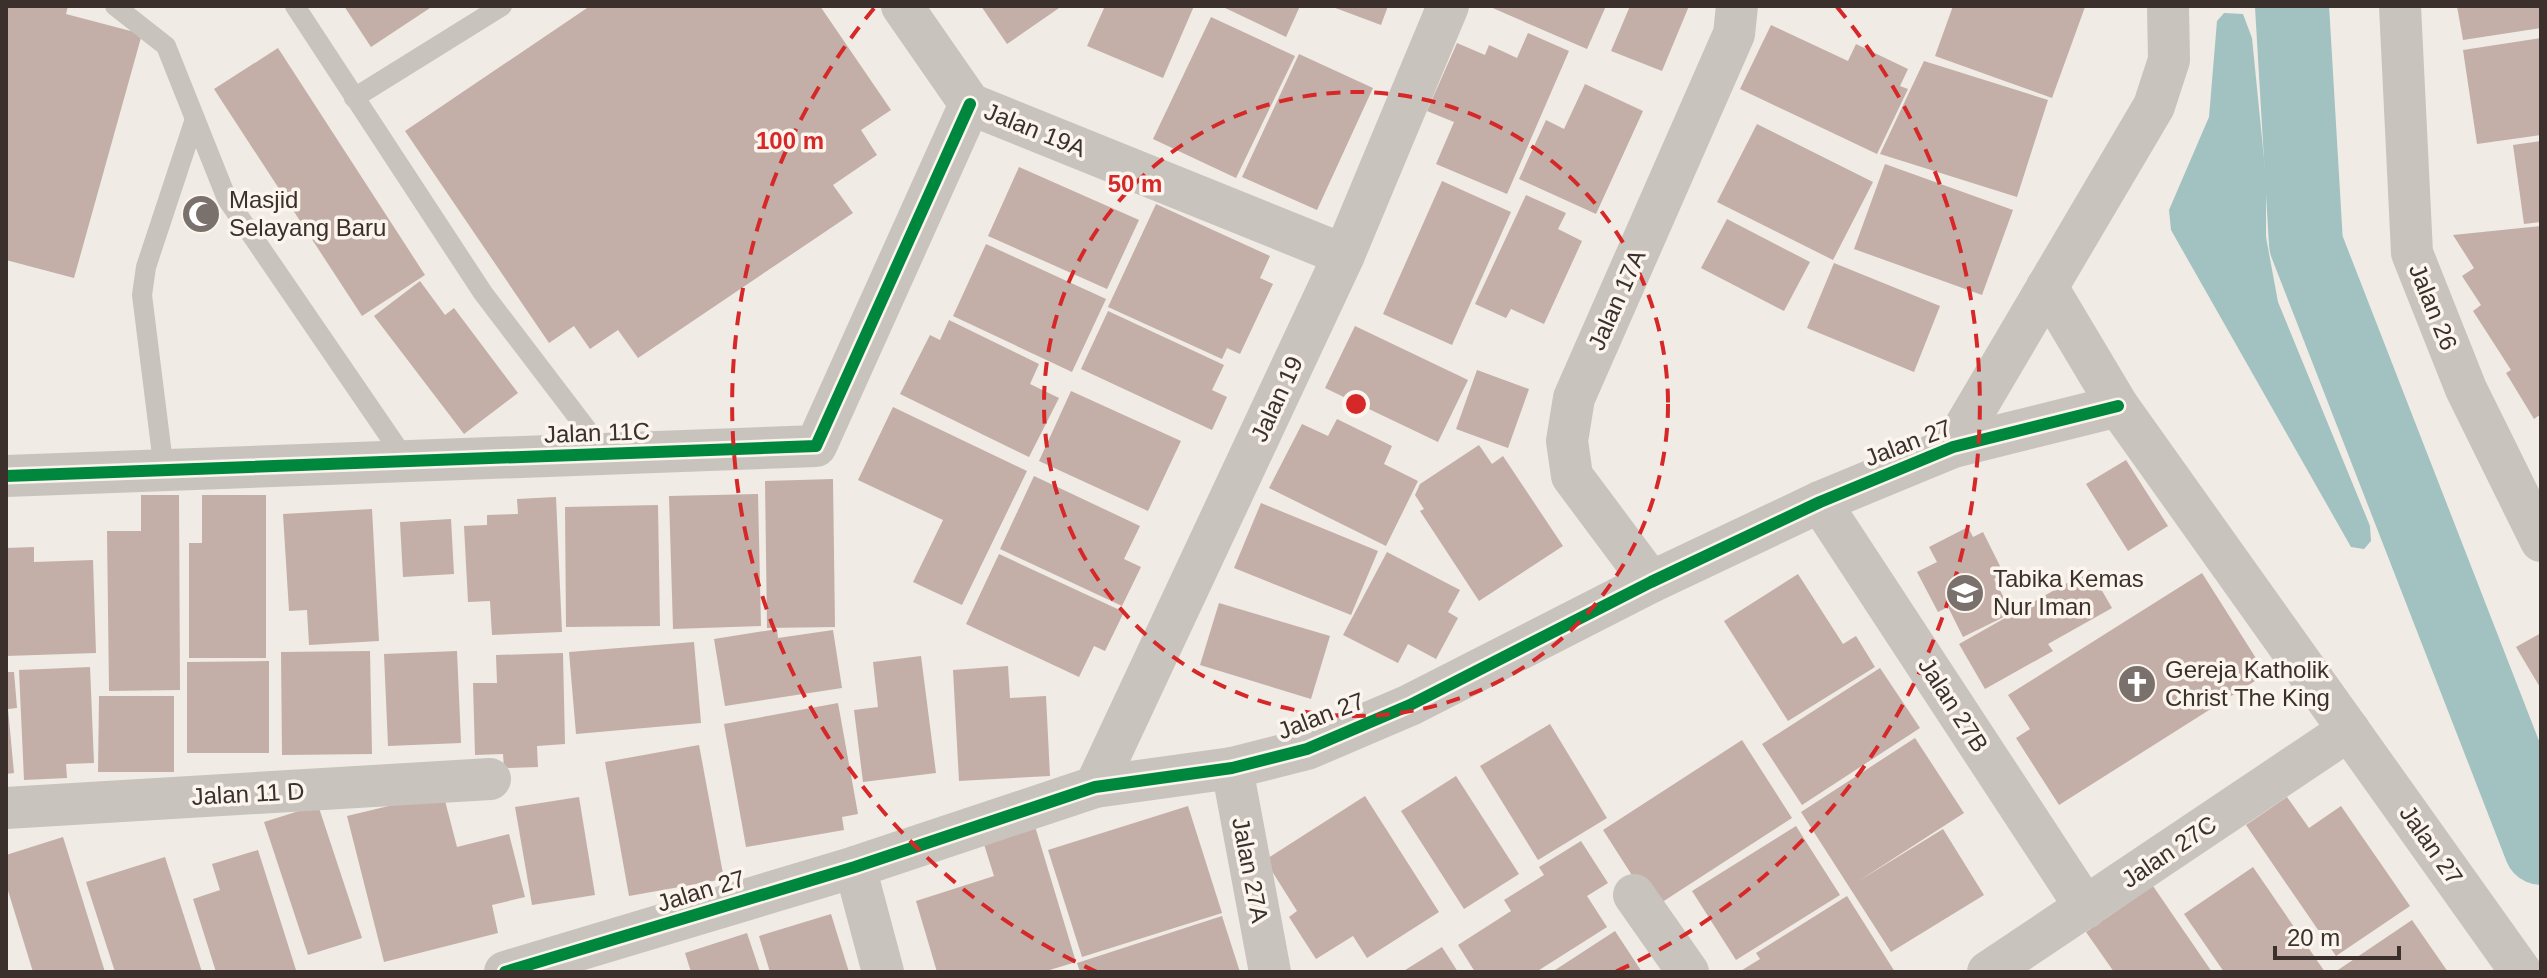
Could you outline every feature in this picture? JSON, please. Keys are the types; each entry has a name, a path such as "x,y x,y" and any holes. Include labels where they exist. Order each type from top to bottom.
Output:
{"street":[{"name":"Jalan 19A","path":"902,6 970,104 1344,255"},
{"name":"Jalan 19","path":"1095,787 1344,255 1448,6"},
{"name":"Jalan 17A","path":"1651,582 1572,476 1567,441 1574,398 1734,34 1737,6"},
{"path":"2047,287 2154,106 2169,60 2168,6"},
{"name":"Jalan 26","path":"2400,6 2412,253 2466,389 2541,541"},
{"name":"Jalan 11C","path":"6,476 816,446 970,104"},
{"name":"Jalan 27","path":"1953,447 2047,287 2118,406 2521,972"},
{"name":"Jalan 27","path":"505,972 855,867 1095,787 1232,768 1307,749 1410,705 1651,582 1820,502 1953,447 2118,406"},
{"name":"Jalan 27B","path":"1820,502 2086,908"},
{"name":"Jalan 27C","path":"1988,972 2349,730"},
{"name":"Jalan 27A","path":"1232,768 1270,972"},
{"name":"Jalan 11 D","path":"6,808 490,779"},
{"path":"855,867 883,972"},
{"path":"1634,895 1688,972"}],"lane":[{"path":"115,6 166,46 227,199 408,463"},
{"path":"295,6 483,293 606,454"},
{"path":"354,98 502,6"},
{"path":"164,471 142,295 146,267 195,119"}],"water":[{"path":"2224,13 2243,14 2252,38 2266,179 2266,237 2278,302 2370,526 2371,541 2364,549 2351,547 2171,230 2169,210 2209,117 2217,21"}],"building":[{"path":"6,6 68,6 66,14 142,34 74,278 6,260"},
{"path":"344,6 433,6 371,47"},
{"path":"590,6 820,6 891,110 861,130 877,155 833,185 853,213 638,358 618,330 590,349 574,326 549,343 405,131"},
{"path":"981,6 1062,6 1007,44"},
{"path":"1105,6 1194,6 1163,78 1087,46"},
{"path":"1221,6 1300,6 1286,37"},
{"path":"1330,6 1388,6 1381,25"},
{"path":"1488,6 1606,6 1587,49"},
{"path":"1630,6 1689,6 1662,71 1611,51"},
{"path":"1953,6 2085,7 2052,98 1935,56"},
{"path":"2457,6 2541,6 2541,28 2463,40"},
{"path":"1211,17 1295,56 1236,178 1153,139"},
{"path":"1771,25 1848,61 1856,44 1908,69 1900,86 1908,89 1877,154 1740,89"},
{"path":"1528,33 1569,51 1507,194 1436,164 1454,122 1427,111 1457,43 1485,55 1489,45 1517,58"},
{"path":"2541,38 2541,135 2477,144 2463,50"},
{"path":"278,48 425,275 362,316 214,89"},
{"path":"1299,54 1373,88 1317,210 1242,177"},
{"path":"1924,61 2048,100 2017,197 1880,154"},
{"path":"1585,84 1643,111 1596,214 1519,179 1546,120 1564,129"},
{"path":"1757,124 1873,182 1833,260 1717,202"},
{"path":"2541,141 2541,222 2524,224 2513,145"},
{"path":"1885,164 2013,210 1982,295 1854,249"},
{"path":"1019,167 1139,220 1107,289 988,236"},
{"path":"1442,181 1511,212 1452,345 1383,314"},
{"path":"1526,195 1566,213 1558,229 1582,241 1544,324 1511,309 1506,318 1475,304"},
{"path":"1156,204 1270,256 1260,278 1273,284 1240,354 1227,348 1222,359 1108,307"},
{"path":"1727,219 1810,262 1784,311 1701,268"},
{"path":"2541,226 2541,414 2534,419 2506,373 2511,370 2473,311 2481,305 2462,276 2474,268 2453,235"},
{"path":"986,244 1106,299 1072,372 953,316"},
{"path":"1834,263 1940,306 1914,372 1807,328"},
{"path":"420,281 445,315 454,308 518,393 464,434 374,316"},
{"path":"1108,311 1224,365 1212,390 1227,397 1212,430 1081,369"},
{"path":"949,320 1039,364 1030,384 1059,398 1029,457 900,394 930,335 940,340"},
{"path":"1355,326 1468,380 1438,442 1325,388"},
{"path":"1477,370 1529,389 1508,448 1456,429"},
{"path":"1071,391 1181,441 1148,511 1039,461"},
{"path":"893,407 1027,471 962,605 913,582 943,520 858,480"},
{"path":"1337,419 1392,446 1384,464 1418,481 1386,546 1269,488 1302,424 1328,436"},
{"path":"1479,445 1492,464 1503,456 1563,546 1479,601 1420,511 1424,509 1415,495 1420,484"},
{"path":"2126,460 2168,526 2128,551 2086,484"},
{"path":"1034,476 1140,526 1124,559 1141,567 1122,606 1000,549"},
{"path":"833,479 835,627 767,628 765,481"},
{"path":"758,494 761,626 673,629 669,496"},
{"path":"141,495 179,495 180,690 109,691 107,531 141,531"},
{"path":"202,495 266,495 266,658 189,658 189,543 202,543"},
{"path":"556,497 562,632 492,635 490,601 468,602 464,526 487,525 487,515 518,514 517,499"},
{"path":"1261,503 1378,551 1351,615 1234,568"},
{"path":"658,505 660,626 566,627 565,507"},
{"path":"372,509 379,641 309,645 307,610 289,611 283,514"},
{"path":"451,519 454,574 403,577 400,522"},
{"name":"Tabika Kemas Nur Iman","path":"1968,527 1973,537 1983,532 2004,574 1994,579 2012,613 1963,637 1948,607 1938,612 1917,572 1937,562 1929,547"},
{"path":"34,547 34,562 93,560 96,653 6,656 6,548"},
{"path":"1387,552 1460,590 1448,612 1458,618 1436,659 1408,644 1398,663 1343,635"},
{"path":"999,554 1124,612 1105,651 1094,646 1079,677 966,624"},
{"path":"2090,570 2112,608 2048,644 2053,651 1985,689 1959,644"},
{"name":"Gereja Katholik Christ The King","path":"2202,573 2266,674 2059,805 2016,738 2030,729 2008,695"},
{"path":"1798,574 1843,644 1856,636 1875,667 1788,721 1724,621"},
{"path":"1219,603 1330,636 1311,699 1200,665"},
{"path":"777,629 778,638 833,630 842,688 725,706 714,639"},
{"path":"2541,633 2541,689 2516,647"},
{"path":"694,642 701,723 576,734 569,652"},
{"path":"370,651 372,754 282,755 281,652"},
{"path":"457,651 461,743 388,746 384,654"},
{"path":"563,653 565,744 537,746 538,767 504,768 503,754 475,755 473,683 497,683 496,655"},
{"path":"921,656 936,773 863,782 854,710 878,707 873,662"},
{"path":"269,661 269,753 187,753 187,662"},
{"path":"1008,666 1010,698 1046,696 1050,776 959,781 953,670"},
{"path":"90,667 94,763 66,764 67,778 24,780 19,670"},
{"path":"1880,668 1920,728 1802,805 1762,744"},
{"path":"6,672 14,672 17,708 8,709 14,773 6,774"},
{"path":"99,696 174,696 174,772 98,772"},
{"path":"838,703 858,814 842,817 844,830 746,847 724,724"},
{"path":"1550,724 1607,818 1538,860 1480,766"},
{"path":"1915,738 1964,813 1857,882 1943,829 1984,895 1891,952 1801,812"},
{"path":"1742,740 1792,818 1653,908 1603,830"},
{"path":"699,745 724,879 629,896 605,762"},
{"path":"1456,776 1519,874 1464,909 1401,811"},
{"path":"443,793 457,847 509,834 525,897 492,905 498,933 384,962 347,816"},
{"path":"1365,796 1439,912 1367,958 1353,936 1316,959 1289,917 1297,911 1265,860"},
{"path":"579,797 595,895 532,905 515,807"},
{"path":"2287,797 2309,828 2341,806 2410,906 2336,956 2246,825"},
{"path":"318,805 362,938 308,955 264,822"},
{"path":"1188,806 1222,913 1082,957 1048,850"},
{"path":"1034,823 1076,962 1043,972 937,972 916,901 994,876 982,838"},
{"path":"1796,826 1840,895 1736,960 1692,891"},
{"path":"63,837 105,972 33,972 6,884 6,855"},
{"path":"1581,841 1608,883 1587,896 1607,927 1536,972 1475,972 1458,945 1511,911 1504,900 1544,875 1539,867"},
{"path":"258,850 296,970 216,972 193,899 220,890 212,864"},
{"path":"165,857 202,972 115,972 86,882"},
{"path":"2253,867 2325,972 2224,972 2184,914"},
{"path":"2153,886 2212,972 2114,972 2086,932"},
{"path":"1847,896 1895,972 1739,972 1760,959 1756,953"},
{"path":"831,914 849,972 770,972 759,936"},
{"path":"1222,916 1240,972 1080,972 1077,963"},
{"path":"2412,920 2448,972 2335,972"},
{"path":"1615,931 1642,972 1552,972"},
{"path":"747,933 760,972 691,972 685,953"},
{"path":"1442,947 1458,972 1402,972"}],"waterway":[{"path":"2292,6 2306,244 2541,848"}],"cycle path":[{"path":"6,476 816,446 970,104"},
{"path":"505,972 855,867 1095,787 1232,768 1307,749 1410,705 1651,582 1820,502 1953,447 2118,406"}],"place":[{"name":"Masjid Selayang Baru","path":"201,214"},
{"name":"Tabika Kemas Nur Iman","path":"1965,593"},
{"name":"Gereja Katholik Christ The King","path":"2137,684"}]}
